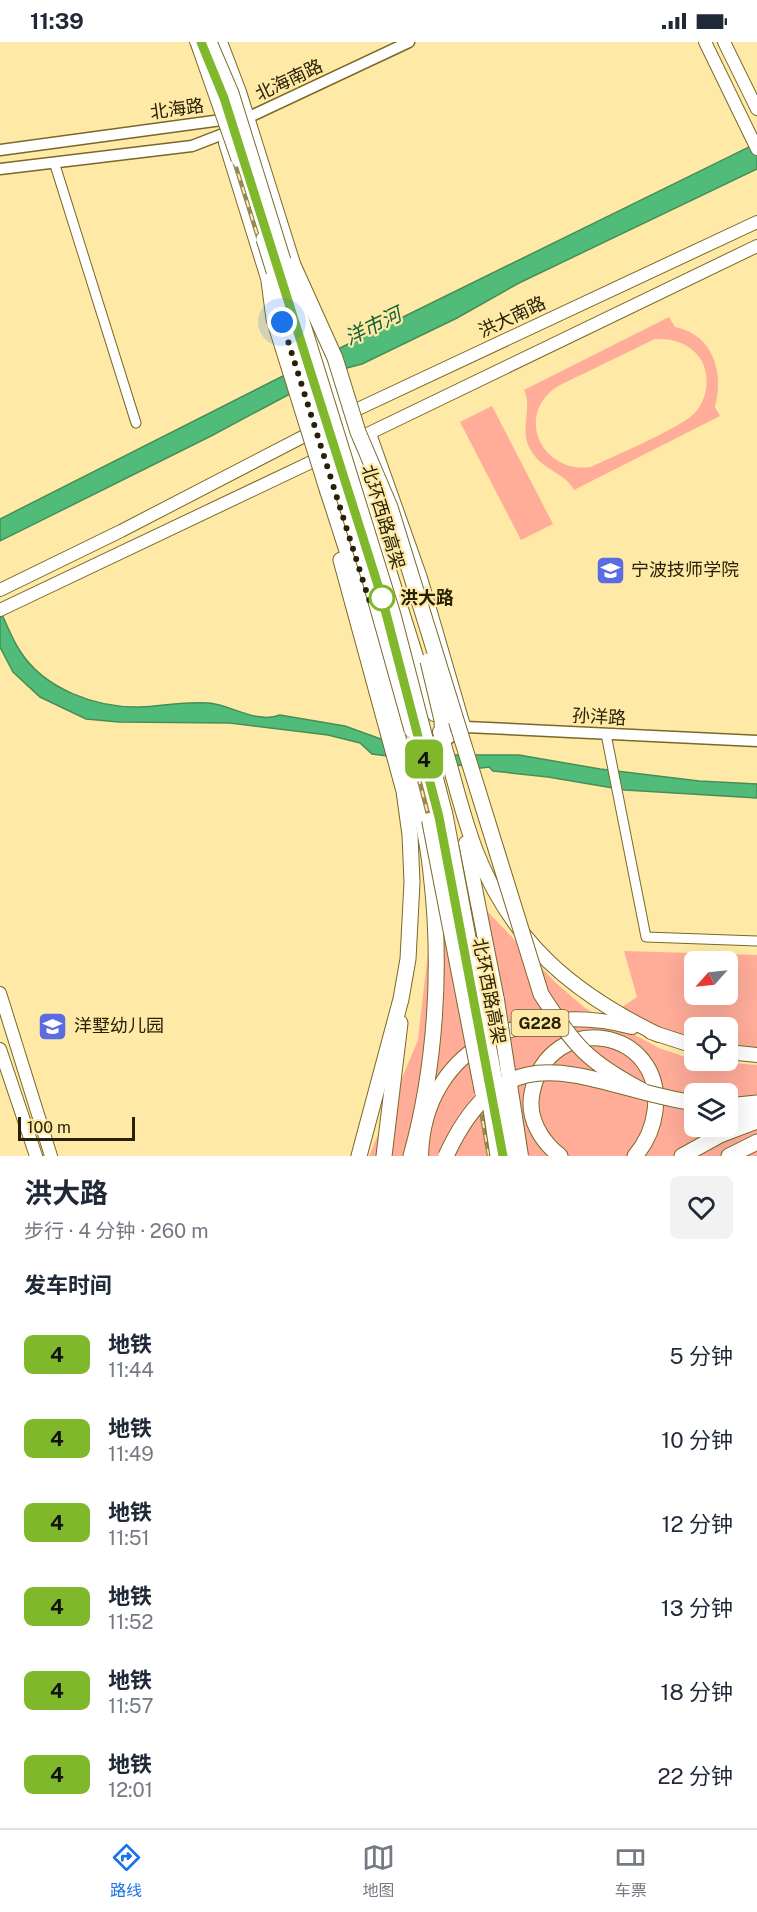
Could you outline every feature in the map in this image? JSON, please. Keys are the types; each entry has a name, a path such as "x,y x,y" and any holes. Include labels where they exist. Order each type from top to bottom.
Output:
{"highway":[{"name":"北环西路高架","path":"198,42 237,150 370,580 436,818 498,1156"},
{"name":"北环西路高架","path":"209,42 231,93 393,615 444,815 509,1156"},
{"path":"268,212 335,358 428,662 442,720 443,742"},
{"path":"264,239 274,319 364,603 418,802 431,872 436,939 434,1005 420,1124 411,1156"},
{"path":"360,436 390,507 541,994 567,1034 590,1059 643,1091"},
{"path":"328,492 347,589 404,791 410,835 412,882 408,959 401,999 359,1156"},
{"path":"384,1156 399,1045 401,999"},
{"path":"560,1156 551,1149 537,1130 531,1098 535,1079 553,1050 570,1042 587,1039 622,1043 648,1065 656,1086 656,1104 648,1137 635,1156"},
{"path":"446,1156 458,1131 474,1108 502,1086 530,1074 568,1072 684,1101"},
{"path":"738,1106 757,1105"},
{"path":"738,1118 757,1105"},
{"path":"738,1128 757,1121"},
{"path":"682,1156 716,1137"},
{"path":"729,1156 757,1142"}],"main road":[{"path":"192,42 219,119 325,456 397,695 441,870 492,1156"},
{"path":"220,42 247,118 341,416 360,436 456,788 489,880 526,939 587,996 659,1035"},
{"path":"705,42 757,149"},
{"path":"724,42 757,109"},
{"name":"洪大南路","path":"0,590 341,416 757,222"},
{"path":"0,610 296,470 360,436 757,246"},
{"path":"456,788 497,1000 521,1156"},
{"path":"0,993 51,1156"},
{"name":"G228","path":"421,1156 427,1118 434,1095 451,1067 486,1039 535,1024 579,1018 629,1026 684,1043"},
{"path":"0,1049 36,1156"},
{"path":"738,1053 757,1055"}],"street":[{"name":"北海南路","path":"247,118 409,42"},
{"name":"北海路","path":"0,150 219,119 247,118"},
{"name":"北海路","path":"0,169 192,146 223,134 247,118"},
{"path":"55,165 136,423"},
{"path":"360,436 422,576 466,727 443,742"},
{"name":"孙洋路","path":"466,727 757,741"},
{"path":"606,734 646,937 757,941"}],"shaded area":[{"path":"757,143 757,169 519,283 457,318 362,364 343,369 286,396 0,541 0,519 277,379"},
{"path":"669,317 675,327 699,338 713,357 718,381 715,407 720,416 574,490 565,479 541,462 530,449 526,434 527,404 524,390","holes":["655,339 686,345 700,358 706,372 705,394 694,414 660,435 591,467 573,467 547,452 539,440 536,426 538,411 545,398 558,386"]},
{"path":"492,406 553,524 521,540 460,422"},
{"path":"0,610 20,651 30,664 57,686 89,700 140,707 183,703 217,704 253,716 280,715 345,726 400,746 454,755 519,755 600,769 699,781 757,784 757,798 625,790 548,777 493,771 489,767 481,768 372,754 360,743 328,735 230,723 119,722 86,719 40,697 13,672 0,647"},
{"path":"488,912 556,983 585,1008 659,1048 684,1057 684,1071 738,1071 738,1063 757,1065 757,1156 369,1156 418,1040 430,934"},
{"path":"624,951 684,953 684,1005 738,1005 738,954 757,955 757,1048 738,1046 738,1017 684,1017 684,1036 645,1024 622,1007 637,997"}],"railway":[{"path":"191,42 216,103 372,601 429,818 489,1156"},
{"path":"201,42 224,98 383,599 439,817 503,1156"}],"metro line":[{"name":"4","path":"201,42 224,98 382,598 439,817 503,1156"}],"place":[{"name":"宁波技师学院","path":"610,570"},
{"name":"洪大路","path":"382,598"},
{"name":"洋墅幼儿园","path":"53,1026"}],"route":[{"path":"282,322 337,491 369,600 382,598"}],"water label":[{"name":"洋市河","path":"373,326"}]}
